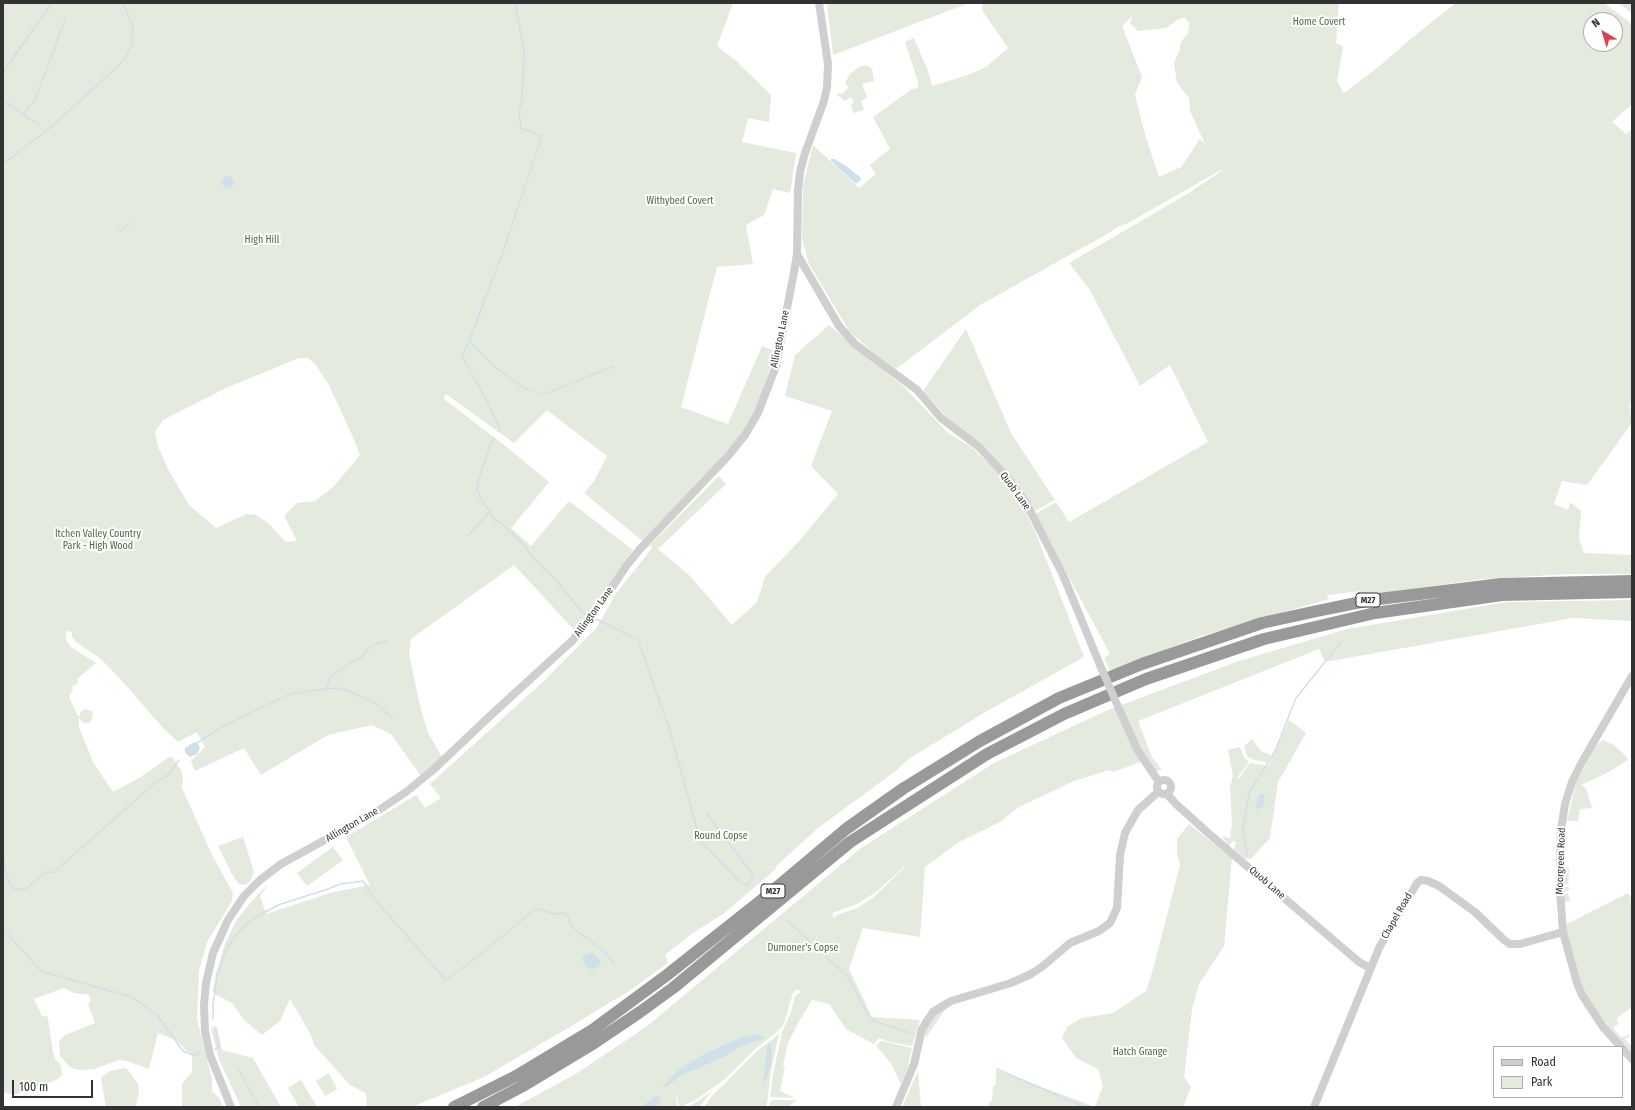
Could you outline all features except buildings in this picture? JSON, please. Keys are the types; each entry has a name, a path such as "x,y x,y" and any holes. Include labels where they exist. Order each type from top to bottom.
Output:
{"highway":[{"name":"M27","path":"454,1107 518,1075 590,1031 673,970 758,903 846,829 904,788 980,741 1059,698 1142,664 1255,625 1324,609 1371,600 1501,584 1632,581"},
{"name":"M27","path":"483,1107 522,1087 594,1043 640,1012 673,988 738,936 850,842 987,754 1064,714 1146,679 1264,639 1375,613 1502,595 1632,592"}],"street":[{"name":"Allington Lane","path":"231,1107 210,1055 205,1031 204,1005 206,982 213,954 221,933 235,909 250,889 271,871 376,812 406,792 433,770 573,640 598,608 627,565 645,543 729,455 745,435 758,413 776,366 797,254 798,190 800,172 824,101 828,75 828,64 819,3"},
{"name":"Quob Lane","path":"797,254 839,326 855,344 917,390 941,418 979,447 1005,475 1022,498 1063,575 1100,665 1138,751 1159,782"},
{"path":"794,272 807,273"},
{"name":"Moorgreen Road","path":"1619,1046 1603,1027 1582,995 1563,932 1560,890 1561,830 1565,804 1572,782 1632,676"},
{"path":"1163,780 1170,783 1171,789 1167,794 1158,792 1156,787 1159,782 1163,780"},
{"path":"896,1107 914,1064 922,1029 933,1012 952,1001 1011,983 1031,974 1043,966 1070,943 1099,931 1110,923 1117,908 1120,854 1125,833 1138,810 1158,792"},
{"name":"Quob Lane","path":"1167,794 1207,832 1359,962 1370,968"},
{"name":"Chapel Road","path":"1314,1107 1382,942 1417,883 1421,880 1428,881 1475,912 1510,944 1520,944 1563,932"},
{"name":"Moorgreen Road","path":"1623,1050 1632,1059"}],"green space":[{"path":"3,3 733,3 717,46 735,60 771,95 769,122 748,118 742,142 796,153 790,193 773,189 764,215 746,225 753,264 717,267 681,407 728,424 762,346 775,351 757,410 728,454 645,543 584,493 594,481 607,456 547,410 514,443 446,394 444,399 508,448 549,482 511,528 531,546 569,501 633,550 576,632 514,565 411,639 409,654 420,706 428,733 442,757 421,776 391,734 372,725 328,735 261,775 244,748 195,771 191,761 205,747 197,732 178,742 164,729 101,659 76,642 72,637 72,632 66,631 66,640 71,647 96,663 77,679 79,682 72,687 73,690 69,697 79,718 79,727 93,762 113,792 141,777 169,757 172,757 181,770 183,781 182,788 213,857 233,893 232,901 207,942 199,971 197,1019 212,1079 212,1091 219,1098 223,1107 182,1107 182,1084 192,1072 192,1056 176,1040 158,1033 149,1069 127,1061 119,1060 94,1069 74,1069 69,1066 60,1056 59,1043 61,1039 65,1035 95,1023 88,1003 91,1001 89,995 74,993 64,988 34,999 42,1016 47,1016 53,1052 55,1059 61,1066 62,1075 56,1080 14,1095 3,1092","holes":["299,358 308,358 315,364 329,385 360,455 334,486 315,501 297,503 284,516 297,541 286,542 268,523 256,515 247,514 216,528 189,505 169,471 158,447 155,432 163,420 226,388"]},
{"path":"827,3 969,3 833,55"},
{"name":"Home Covert","path":"983,3 1339,3 1336,43 1343,46 1337,82 1344,93 1456,3 1604,3 1616,12 1583,12 1583,52 1623,52 1623,17 1632,24 1632,104 1612,122 1626,134 1632,129 1632,404 1629,406 1632,413 1632,423 1587,485 1562,481 1554,504 1568,510 1570,502 1581,511 1579,539 1584,553 1632,555 1632,574 1571,574 1483,579 1362,596 1361,591 1327,595 1329,599 1201,636 1110,671 1104,658 1110,654 1035,514 1056,502 1069,522 1208,442 1170,365 1140,386 1090,290 1069,263 1189,193 1223,170 980,305 896,369 850,332 809,264 802,239 803,186 813,145 859,188 876,174 870,165 890,149 873,117 912,89 918,88 918,82 905,42 914,38 928,71 932,86 968,75 986,67 1008,48 982,10","holes":["1132,16 1130,23 1138,31 1166,28 1179,19 1185,18 1189,23 1188,33 1181,42 1180,49 1174,63 1177,83 1189,98 1190,111 1205,144 1200,139 1181,167 1159,177 1145,134 1135,95 1142,77 1122,26"]},
{"path":"1618,3 1632,3 1632,13"},
{"path":"867,65 872,69 874,81 862,84 867,97 861,101 864,110 854,113 851,106 854,102 851,97 845,101 837,95 839,93 842,94 848,88 852,92 845,83 850,74 859,67"},
{"name":"Round Copse","path":"829,325 905,388 948,433 971,447 998,472 1017,496 1035,531 1084,657 987,711 907,760 897,770 818,828 775,867 776,869 723,914 690,935 665,955 668,963 629,991 484,1077 412,1107 367,1107 366,1093 350,1085 314,1045 311,1035 290,999 280,1021 262,1035 245,1021 232,1003 215,994 213,991 216,973 225,944 236,921 252,901 269,883 260,896 266,914 330,893 370,885 346,837 416,795 425,808 441,798 430,784 545,680 596,629 615,595 652,548 650,545 719,476 726,484 658,549 691,577 732,625 757,602 765,577 801,539 838,494 811,466 832,411 785,396 795,355"},
{"path":"966,329 1011,433 1055,500 1033,512 990,452 956,427 923,391"},
{"name":"Dumoner's Copse","path":"1632,600 1632,621 1573,618 1325,662 1319,649 1138,721 1152,757 1162,770 1155,771 1145,760 1114,772 1109,770 1074,781 1019,807 1000,822 959,842 925,867 920,937 863,928 849,969 872,1017 920,1020 912,1046 890,1042 879,1038 874,1044 846,1029 829,1004 812,1000 788,1043 783,1066 785,1067 780,1091 795,1098 770,1097 773,1074 782,1032 791,1012 795,996 801,992 797,989 793,993 784,1024 779,1030 754,1050 726,1078 697,1099 681,1107 679,1107 676,1091 677,1107 515,1107 577,1073 646,1027 861,848 994,763 1108,710 1239,661 1347,629 1507,602","holes":["912,860 874,897 857,908 837,915 833,918 833,913 857,904 876,892"]},
{"path":"86,709 93,712 92,720 89,723 82,722 79,717 81,711"},
{"path":"1289,720 1306,733 1278,782 1270,838 1251,859 1245,859 1234,849 1236,842 1233,841 1229,846 1223,838 1223,836 1230,838 1232,824 1230,786 1233,776 1228,750 1240,747 1244,757 1249,762 1237,778 1238,779 1250,763 1268,766"},
{"path":"1252,739 1261,751 1271,755 1267,762 1254,760 1247,756 1244,746"},
{"path":"1603,740 1614,745 1626,756 1628,760 1605,774 1581,785 1586,788 1592,808 1580,809 1578,821 1567,821 1576,783 1596,745"},
{"name":"Hatch Grange","path":"1189,824 1232,858 1224,946 1199,984 1192,1009 1184,1077 1191,1087 1183,1107 1095,1107 1103,1086 1098,1069 1076,1058 1062,1038 1067,1027 1082,1018 1113,1013 1146,991 1154,966 1180,865 1177,852 1177,839"},
{"path":"243,837 254,872 250,882 245,885 239,884 233,876 218,846"},
{"path":"1566,843 1565,867 1569,868 1568,885 1565,885 1565,887 1569,887 1569,890 1565,892 1565,894 1568,893 1570,901 1565,902 1565,909 1563,889 1564,845"},
{"path":"333,847 343,860 307,886 297,873"},
{"path":"1628,893 1632,900 1632,1007 1617,1018 1618,1024 1613,1028 1621,1037 1630,1035 1625,1039 1632,1047 1632,1052 1624,1044 1622,1045 1605,1025 1612,1020 1605,1024 1583,994 1572,958 1565,925"},
{"path":"948,1005 926,1038 926,1027 932,1017"},
{"path":"217,1027 222,1050 253,1058 281,1107 241,1107 219,1059 211,1028"},
{"path":"779,1034 771,1071 766,1107 704,1107 712,1096 757,1051","holes":["767,1047 771,1065 763,1083"]},
{"path":"882,1041 912,1048 908,1067 901,1084 892,1065 876,1046"},
{"path":"125,1068 129,1071 138,1084 139,1090 136,1107 106,1107 101,1078 110,1071"},
{"path":"996,1070 1095,1107 987,1107 992,1100 993,1087 996,1084"},
{"path":"918,1071 921,1107 902,1107"},
{"path":"329,1073 337,1089 325,1096 316,1081"},
{"path":"301,1080 317,1107 299,1107 288,1088"},
{"path":"712,1091 699,1107 688,1107 698,1101"},
{"path":"798,1099 788,1107 770,1107 770,1102 772,1100"}],"water":[{"path":"831,159 845,165 861,178 861,180 856,184 831,161"},
{"path":"226,176 230,176 234,182 230,188 226,188 222,184 222,180"},
{"path":"194,742 197,743 200,748 197,754 190,757 185,753 185,748"},
{"path":"1259,794 1264,794 1265,803 1261,808 1255,809"},
{"path":"592,953 597,956 601,962 595,969 589,969 582,959 586,954"},
{"path":"755,1034 765,1038 739,1047 724,1057 682,1075 666,1087 662,1087 680,1069 701,1056 745,1036"},
{"path":"770,1043 772,1049 771,1065 766,1080 763,1084 767,1047"},
{"path":"656,1096 659,1096 661,1100 655,1107 641,1107"}],"waterway":[{"path":"3,72 52,3"},
{"path":"3,164 50,128 126,57 132,43 133,27 123,3"},
{"path":"515,3 524,51 522,99 519,112 521,128 542,136 502,255 469,341 495,367 526,389 534,391"},
{"path":"23,115 35,100 65,20"},
{"path":"3,99 23,115 39,124"},
{"path":"119,232 131,223"},
{"path":"469,341 462,356 488,403 500,429 498,431"},
{"path":"538,393 545,394 614,366"},
{"path":"494,438 480,475 477,489 482,502 490,511 495,520 502,524 523,544 534,559 556,580 581,611 587,615"},
{"path":"468,536 490,511"},
{"path":"596,619 638,640 669,728 700,840 737,879 747,886 753,875 707,814"},
{"path":"326,688 331,677 344,667 362,657 367,650 376,644 387,641"},
{"path":"1247,856 1243,829 1249,793 1275,751 1296,698 1341,642"},
{"path":"197,743 222,727 290,694 325,689 338,688 348,691 377,704 393,719"},
{"path":"3,852 6,874 12,888 24,890 46,872 53,873 155,783 169,774 179,760"},
{"path":"213,1019 213,1004 217,976 226,951 236,935 248,922 278,905 340,884 363,881 376,901 446,980 477,957 534,910 539,909 554,914 561,913 568,915 570,924 578,932 604,951 614,964"},
{"path":"787,920 848,977 871,1020 913,1034"},
{"path":"3,929 41,971 132,997 158,1016 183,1051 193,1055 201,1053"},
{"path":"215,1027 219,1047 215,1049"},
{"path":"238,1068 259,1107"},
{"path":"997,1069 1084,1107"}],"park label":[{"name":"Withybed Covert","path":"680,201"},
{"name":"High Hill","path":"262,240"},
{"name":"Itchen Valley Country Park - High Wood","path":"98,540"}]}
